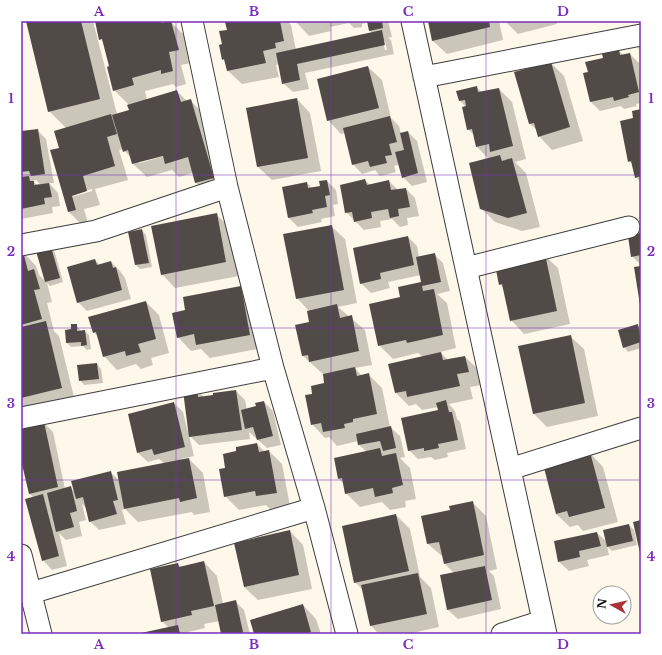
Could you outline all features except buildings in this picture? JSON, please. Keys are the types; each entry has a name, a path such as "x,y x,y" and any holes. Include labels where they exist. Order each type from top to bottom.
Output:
{"street":[{"path":"192,21 228,187 273,368 314,508 347,634"},
{"path":"412,21 544,628 502,634"},
{"path":"424,77 641,36"},
{"path":"21,245 96,231 228,187"},
{"path":"466,268 629,227"},
{"path":"21,418 273,368"},
{"path":"510,469 641,428"},
{"path":"31,592 314,508"},
{"path":"21,555 41,634"}]}
